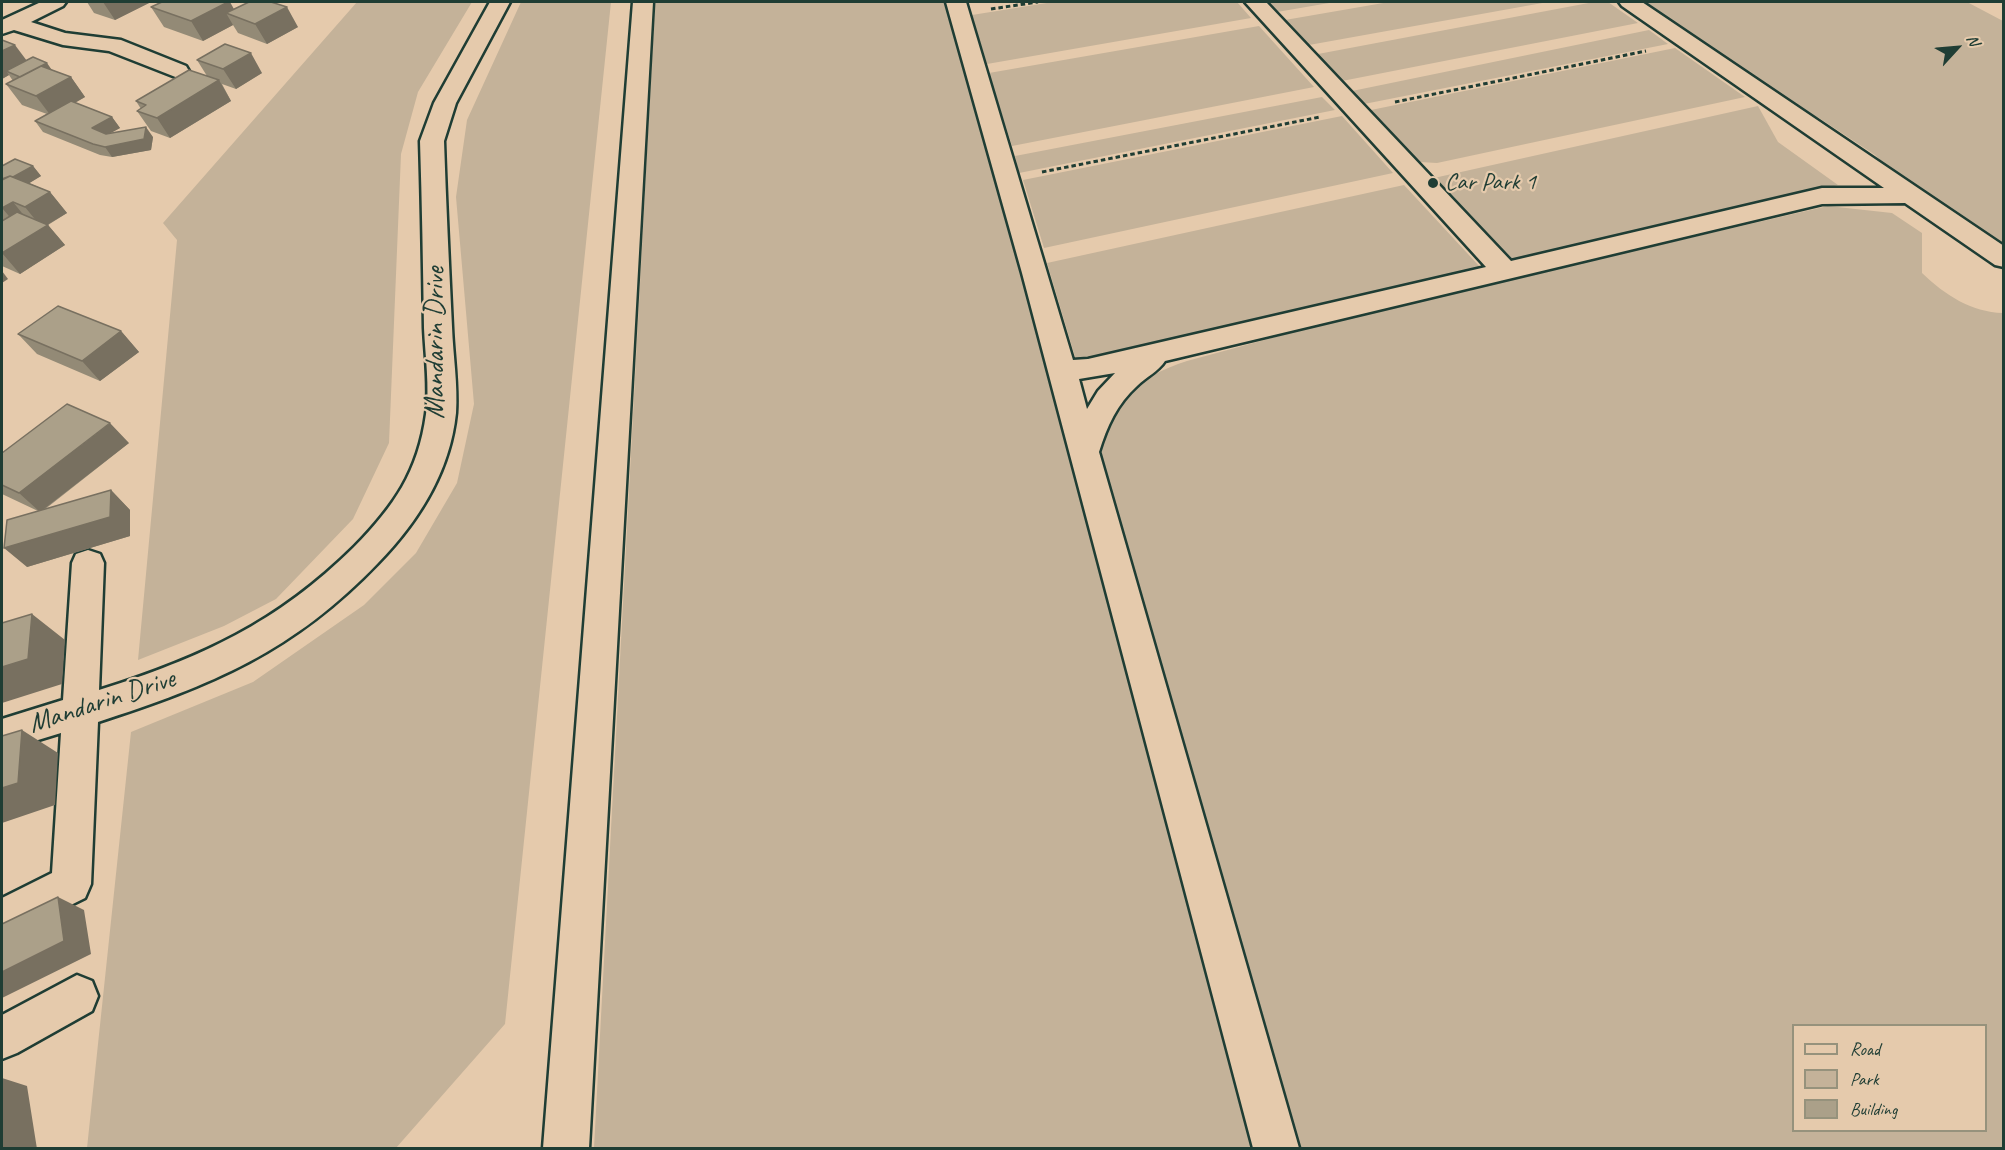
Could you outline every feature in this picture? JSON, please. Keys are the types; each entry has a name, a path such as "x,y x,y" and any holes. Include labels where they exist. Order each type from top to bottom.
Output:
{"street":[{"path":"7,26 56,2"},
{"name":"Mandarin Drive","path":"2,735 183,676 257,642 306,610 355,567 399,521 414,496 433,451 441,413 432,141 445,103 500,2"},
{"path":"566,1149 643,2"},
{"path":"1255,2 1505,271"},
{"path":"1629,2 2004,259"},
{"path":"971,6 1062,370 1276,1149"},
{"path":"7,26 63,39 113,45 178,71"},
{"path":"1062,370 1088,369 1822,196 1910,195"},
{"path":"1084,452 1092,427 1104,403 1118,385 1136,370 1166,351"},
{"path":"2,919 71,884 88,563"},
{"path":"2,1038 76,996"}],"path":[{"path":"971,6 1038,2"}],"green space":[{"path":"357,2 472,2 418,92 401,154 389,443 353,519 276,599 224,626 138,660 177,240 163,223"},
{"path":"521,2 611,2 505,1024 396,1148 87,1148 131,732 253,682 364,605 416,553 457,483 474,404 456,197 467,120"},
{"path":"655,2 950,2 1066,426 1255,1148 594,1148"},
{"path":"1053,2 1237,2 1251,18 987,64 972,15"},
{"path":"1267,2 1335,2 1277,12"},
{"path":"1389,2 1548,2 1309,45 1285,20"},
{"path":"1594,2 1608,2 1638,23 1342,81 1318,54"},
{"path":"1635,2 1967,2 2003,21 2003,251 1906,186 1875,155 1819,118 1775,98"},
{"path":"1259,26 1314,87 1012,146 989,73"},
{"path":"1649,30 1668,44 1364,104 1352,91"},
{"path":"1675,48 1745,97 1437,163 1420,162 1371,110"},
{"path":"1322,97 1335,110 1019,173 1015,156"},
{"path":"1758,106 1778,142 1838,185 1513,260 1434,178"},
{"path":"1342,116 1393,173 1044,248 1023,180"},
{"path":"1404,185 1480,267 1082,362 1076,360 1047,263"},
{"path":"1828,206 1892,213 1922,233 1922,273 1949,295 1969,306 2003,313 2003,1148 1295,1148 1259,1005 1133,592 1100,455 1109,419 1127,393 1153,375 1187,361 1364,313"}],"building":[{"path":"162,2 228,2 191,21 151,7"},
{"path":"249,2 271,2 287,7 255,24 226,13"},
{"path":"2,40 15,45 2,51"},
{"path":"225,44 251,53 223,69 197,60"},
{"path":"33,57 47,63 20,77 6,71"},
{"path":"41,66 71,77 36,96 6,84"},
{"path":"189,70 219,80 157,118 137,111 146,105 136,101"},
{"path":"71,101 112,117 92,128 106,134 146,127 144,139 105,147 35,121"},
{"path":"15,159 33,166 13,177 2,179 2,166"},
{"path":"10,176 50,192 25,207 13,202 2,208 2,180"},
{"path":"17,212 48,225 2,253 2,221"},
{"path":"58,306 121,331 82,361 18,334"},
{"path":"67,404 110,423 19,493 2,485 2,453"},
{"path":"111,490 110,517 4,548 7,520"},
{"path":"32,614 28,659 2,667 2,623"},
{"path":"22,730 18,783 2,788 2,736"},
{"path":"58,897 64,941 2,972 2,924"}],"place":[{"name":"Car Park 1","path":"1433,183"}]}
